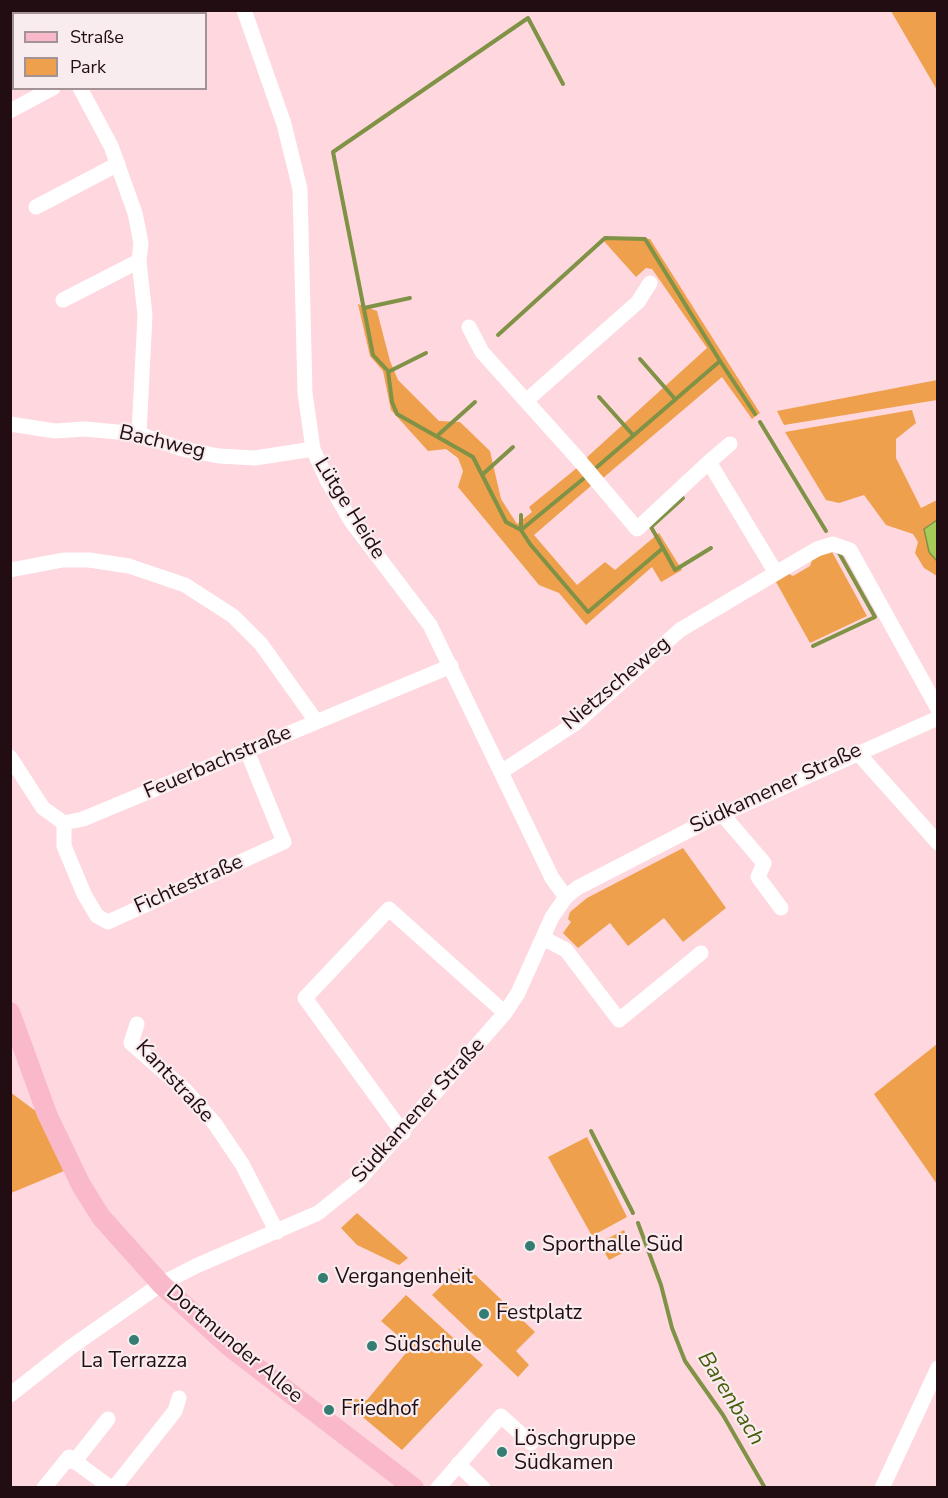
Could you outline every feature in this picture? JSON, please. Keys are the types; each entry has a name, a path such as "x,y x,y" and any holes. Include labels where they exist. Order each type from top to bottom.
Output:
{"main road":[{"name":"Dortmunder Allee","path":"10,1012 46,1114 81,1185 101,1217 161,1284 230,1347 414,1488"}],"street":[{"name":"Lütge Heide","path":"244,10 284,124 300,189 304,393 313,449 327,480 351,520 430,625 552,878 566,897"},
{"path":"10,111 49,90"},
{"path":"81,90 111,146 135,213 141,243 139,261 146,315 140,434"},
{"path":"36,207 118,164"},
{"path":"63,300 139,261"},
{"path":"526,400 638,302 650,283"},
{"path":"469,327 482,352 637,529 730,444"},
{"name":"Bachweg","path":"10,424 55,430 85,429 140,434 182,448 219,456 255,458 313,449"},
{"path":"709,462 776,573"},
{"name":"Nietzscheweg","path":"501,772 576,723 680,630 705,618 817,549 833,544 850,550 938,709"},
{"path":"10,570 63,560 89,560 129,566 185,585 233,616 261,644 316,721"},
{"name":"Feuerbachstraße","path":"64,823 83,819 451,666"},
{"name":"Südkamener Straße","path":"10,1395 72,1347 161,1284 196,1266 318,1213 344,1194 403,1133 505,1013 518,993 552,917 566,897 577,888 619,864 722,814 857,752 938,718"},
{"name":"Fichtestraße","path":"64,823 64,846 84,894 97,916 108,922 284,842 247,751"},
{"path":"857,752 938,843"},
{"path":"10,757 43,808 64,823"},
{"path":"722,814 764,863 758,877 781,908"},
{"path":"403,1133 305,998 389,909 505,1013"},
{"path":"543,938 566,950 619,1020 701,953"},
{"name":"Kantstraße","path":"137,1024 131,1042 186,1091 215,1124 242,1164 277,1232"},
{"path":"882,1488 938,1368"},
{"path":"71,1460 110,1487 175,1411 179,1398"},
{"path":"438,1488 501,1416 531,1443"},
{"path":"44,1488 108,1419"},
{"path":"458,1464 483,1488"}],"green space":[{"path":"891,11 937,11 937,90"},
{"path":"605,237 650,239 760,413 752,419 722,377 603,478 585,459 707,348 652,269 646,268 636,277 602,239"},
{"path":"358,304 377,311 390,361 398,380 439,421 460,422 490,451 501,499 517,524 532,512 529,507 578,467 592,485 534,535 577,585 605,562 615,570 659,533 682,570 661,582 652,567 586,625 559,593 539,585 458,487 463,471 458,458 446,449 428,451 391,410 383,371 370,356"},
{"path":"937,380 937,400 784,425 777,411"},
{"path":"912,410 916,423 896,439 896,458 921,508 937,500 937,576 924,568 915,553 918,542 913,534 886,525 864,495 839,503 826,500 785,432"},
{"path":"831,550 867,616 810,643 776,582 789,574 793,576 810,566 812,560"},
{"path":"683,848 726,908 683,942 664,918 628,946 610,923 578,948 563,933 571,922 568,919 570,912 587,898"},
{"path":"937,1044 937,1184 874,1094"},
{"path":"10,1092 37,1112 64,1171 11,1193"},
{"path":"587,1137 627,1217 592,1236 548,1157"},
{"path":"357,1213 408,1258 399,1265 357,1245 341,1228"},
{"path":"624,1230 632,1248 609,1260 599,1243"},
{"name":"Festplatz","path":"464,1264 535,1332 516,1351 529,1365 518,1377 432,1295"},
{"path":"406,1295 483,1365 402,1450 346,1403 353,1399 367,1400 411,1347 381,1321"}],"shaded area":[{"path":"937,520 937,561 929,552 924,529"}],"waterway":[{"path":"563,84 528,18 333,152 373,355 388,371 392,402 397,414 473,457 506,522 521,530 583,479"},
{"path":"498,335 605,238 645,239 720,361"},
{"path":"364,308 410,298"},
{"path":"388,372 426,353"},
{"path":"640,359 675,399"},
{"path":"597,467 720,361 755,414"},
{"path":"599,397 633,435"},
{"path":"437,436 475,402"},
{"path":"760,422 826,531"},
{"path":"483,474 513,447"},
{"path":"521,515 521,530 530,544 588,612 663,548 651,527 683,498"},
{"path":"663,548 675,570 711,548"},
{"path":"813,646 875,617 838,551"},
{"name":"Barenbach","path":"591,1131 633,1213"},
{"name":"Barenbach","path":"638,1223 685,1361 723,1415 765,1488"}],"place":[{"name":"Sporthalle Süd","path":"530,1246"},
{"name":"Vergangenheit","path":"323,1278"},
{"name":"Festplatz","path":"484,1314"},
{"name":"La Terrazza","path":"134,1340"},
{"name":"Südschule","path":"372,1346"},
{"name":"Friedhof","path":"329,1410"},
{"name":"Löschgruppe Südkamen","path":"502,1452"}]}
